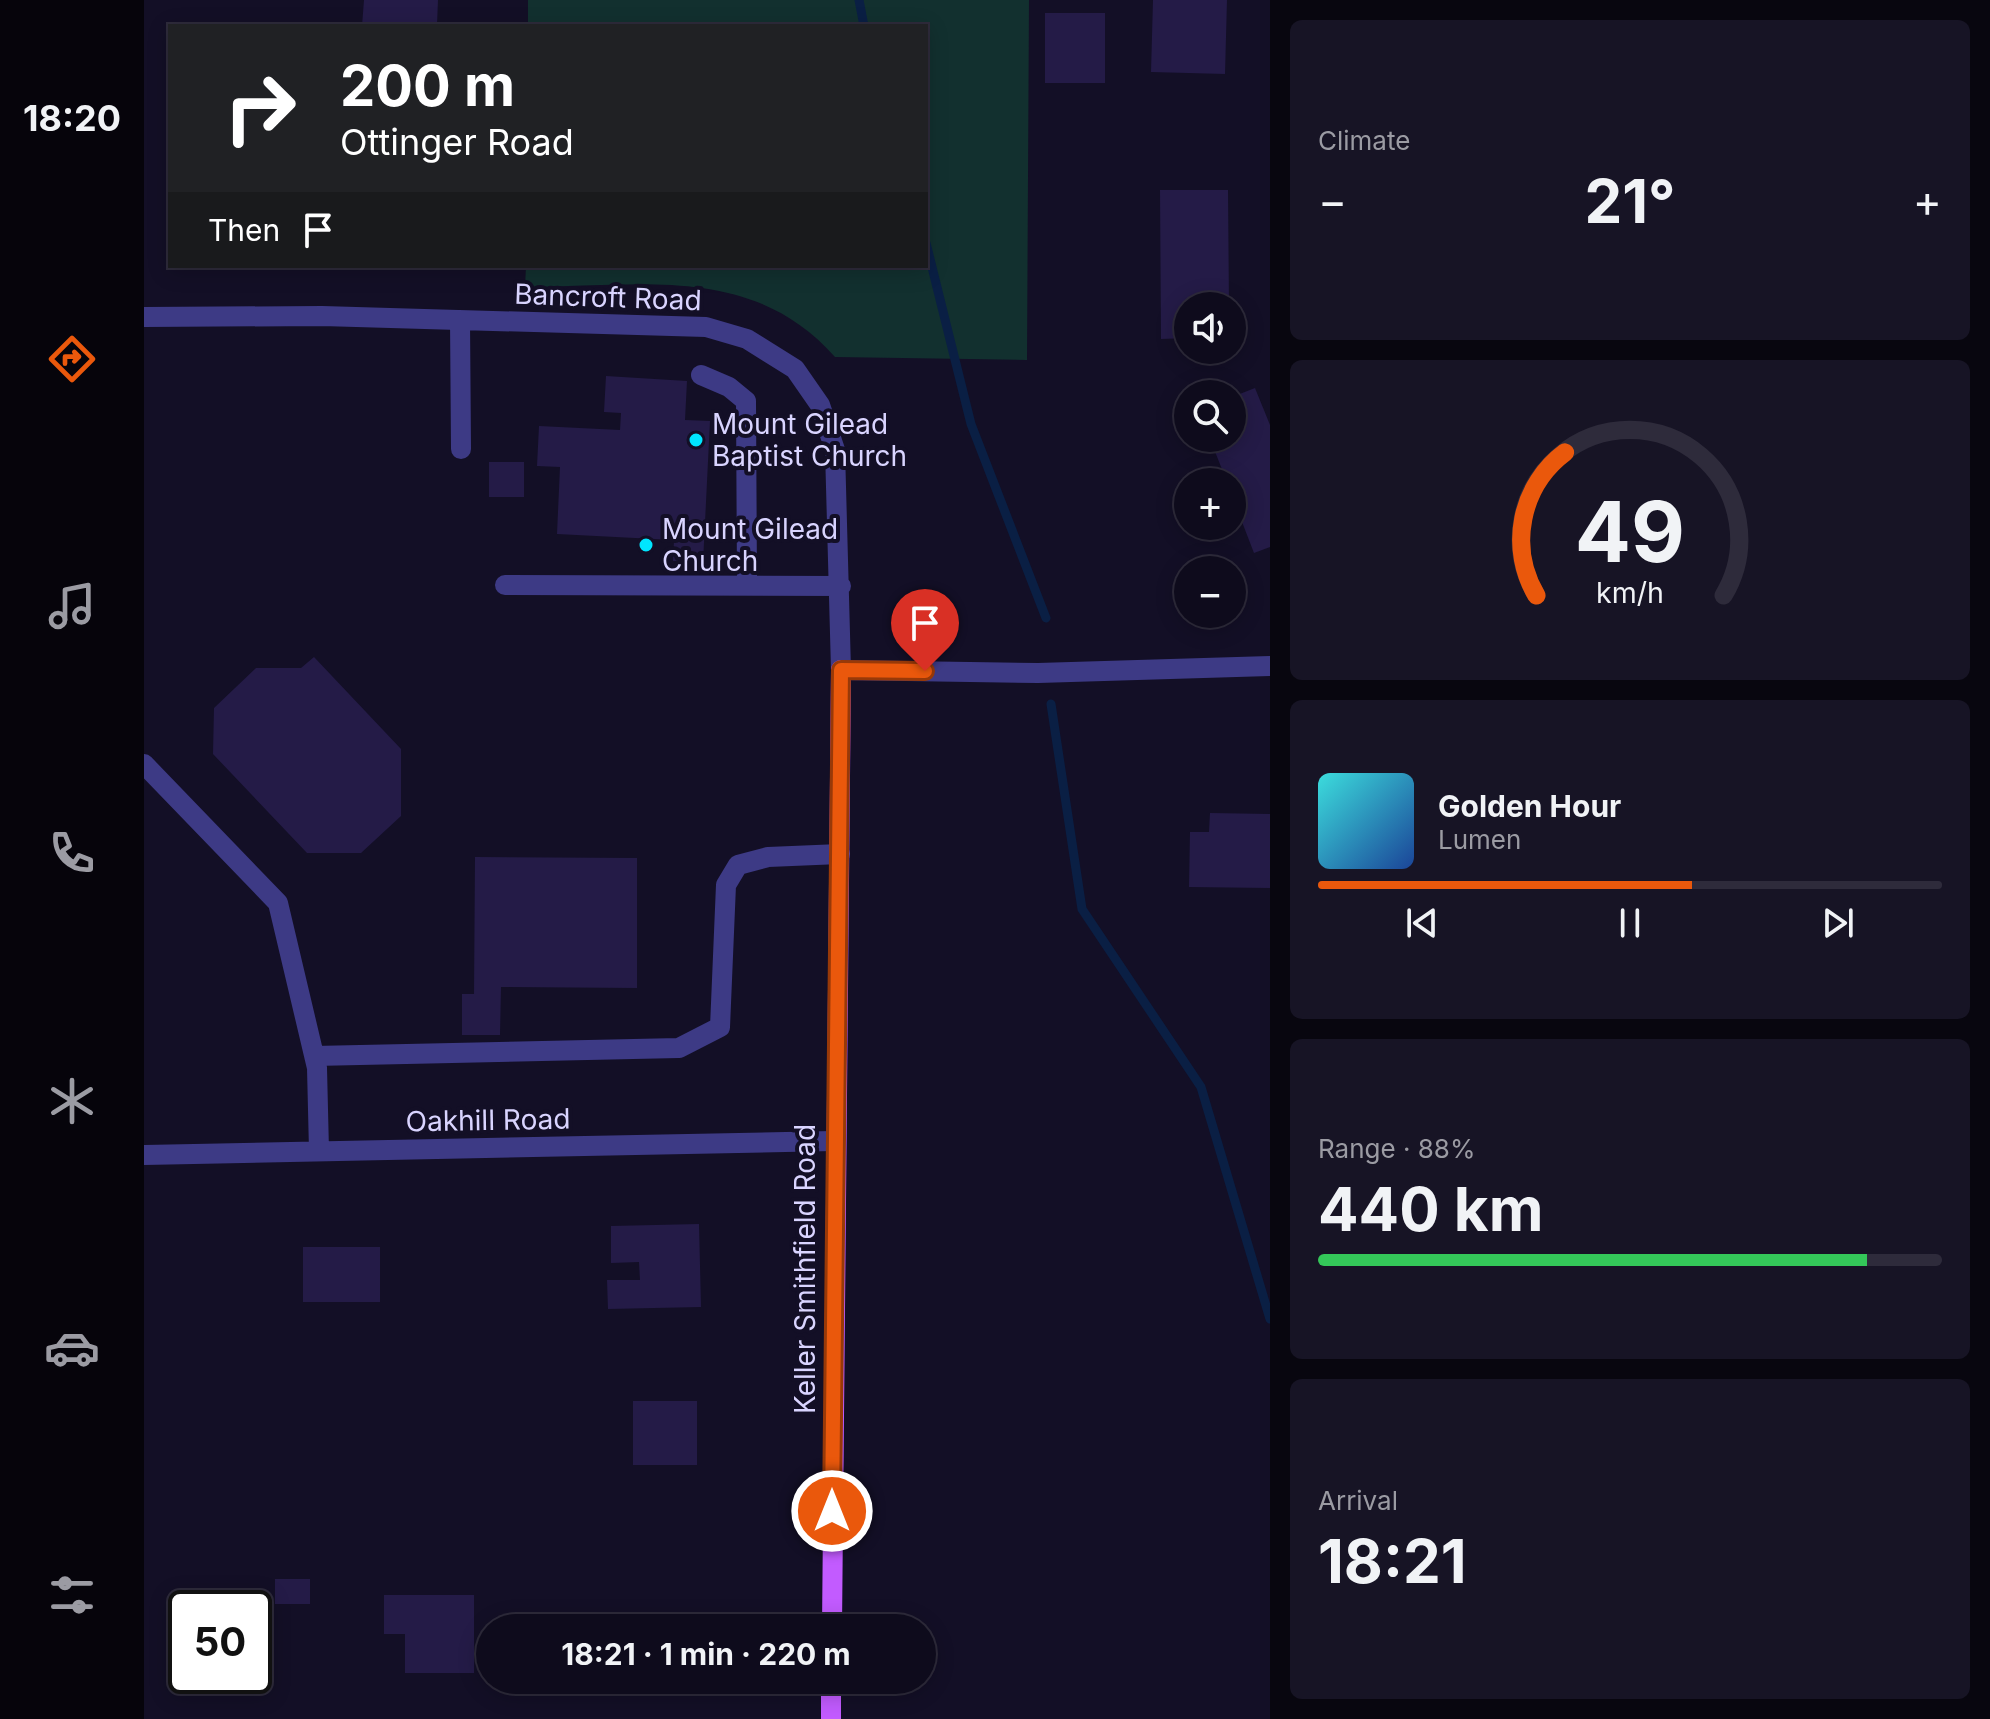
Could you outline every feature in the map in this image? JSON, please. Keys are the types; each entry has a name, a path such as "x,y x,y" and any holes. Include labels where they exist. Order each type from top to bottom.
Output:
{"main road":[{"name":"Keller Smithfield Road","path":"832,1614 833,1141 841,670"},
{"path":"831,1694 831,1719"}],"street":[{"name":"Bancroft Road","path":"144,317 460,320 706,327 747,339 795,369 820,405 835,450 841,670"},
{"path":"460,320 461,449"},
{"path":"701,375 729,387 746,401 747,585"},
{"path":"505,585 841,586"},
{"path":"841,670 1038,673 1270,666"},
{"path":"144,764 278,903 314,1056 319,1151"},
{"path":"314,1056 679,1048 699,1041 720,1027 726,885 738,865 768,857 840,854"},
{"name":"Oakhill Road","path":"144,1155 833,1141"}],"green space":[{"path":"528,0 1029,0 1027,360 835,357 803,327 768,306 730,294 651,284 525,287 526,268 928,268 928,24 528,24"}],"building":[{"path":"364,0 438,0 437,24 362,24"},
{"path":"1153,0 1227,0 1225,74 1151,72"},
{"path":"1045,13 1105,13 1105,83 1045,83"},
{"path":"1160,190 1228,190 1229,292 1174,292 1174,339 1161,339"},
{"path":"606,376 687,381 685,420 710,421 703,563 673,561 674,540 557,534 560,467 537,466 539,426 620,430 621,413 604,412"},
{"path":"1255,388 1270,425 1270,547 1254,553 1246,532 1246,468 1221,468 1215,452 1246,452 1246,392"},
{"path":"489,462 524,462 524,497 489,497"},
{"path":"314,657 401,749 401,816 361,853 307,853 213,754 214,708 256,668 301,668"},
{"path":"1210,813 1270,814 1270,888 1189,887 1190,832 1209,832"},
{"path":"475,857 637,858 637,988 501,987 500,1035 462,1035 462,994 474,994"},
{"path":"699,1224 701,1307 608,1309 607,1280 640,1280 639,1262 611,1263 611,1226"},
{"path":"303,1247 380,1247 380,1302 303,1302"},
{"path":"633,1401 697,1401 697,1465 633,1465"},
{"path":"275,1579 310,1579 310,1604 275,1604"},
{"path":"384,1595 474,1595 474,1673 405,1673 405,1634 384,1634"}],"waterway":[{"path":"859,0 864,24"},
{"path":"928,251 971,424 1046,618"},
{"path":"1051,704 1082,909 1201,1087 1270,1319"}],"place":[{"name":"Mount Gilead Baptist Church","path":"696,440"},
{"name":"Mount Gilead Church","path":"646,545"}],"route":[{"path":"832,1511 833,1141 841,670 925,671"}]}
